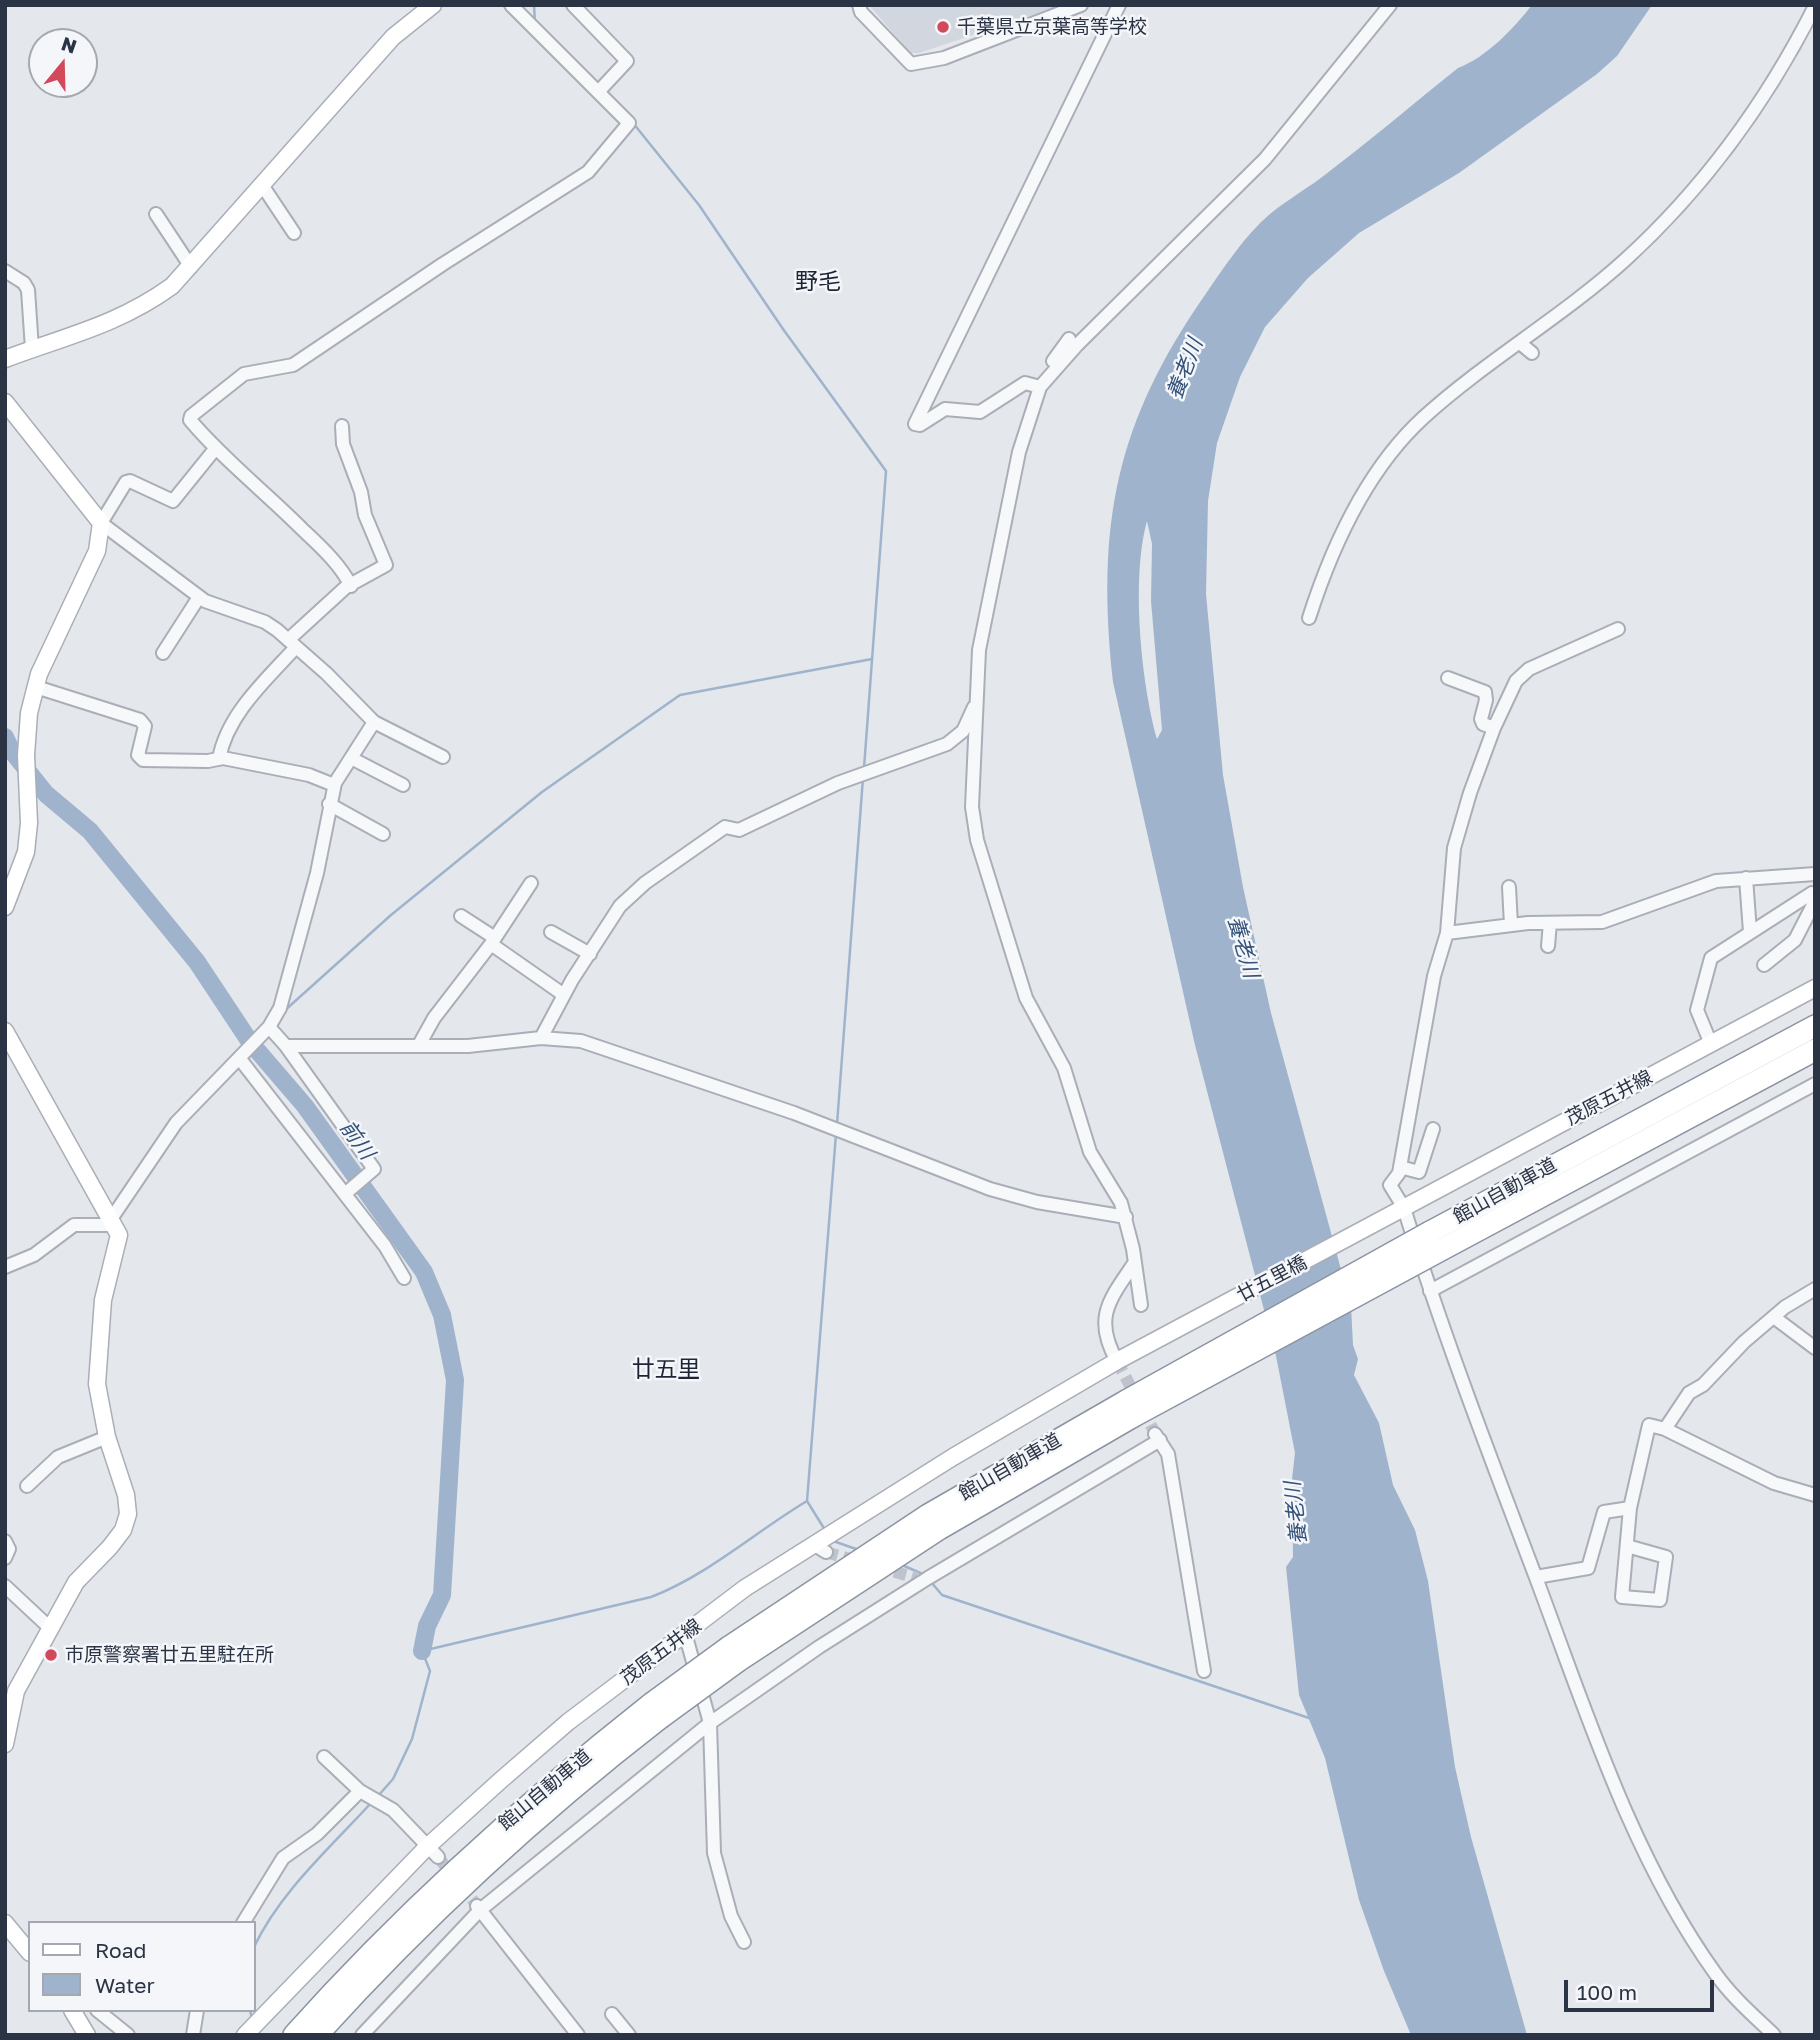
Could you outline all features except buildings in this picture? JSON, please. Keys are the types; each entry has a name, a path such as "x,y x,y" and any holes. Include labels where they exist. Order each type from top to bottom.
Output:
{"highway":[{"name":"館山自動車道","path":"1129,1409 1430,1232 1815,1026"},
{"name":"館山自動車道","path":"294,2035 383,1938 550,1784 928,1516 1129,1409 1441,1250 1815,1050"},
{"name":"館山自動車道","path":"317,2035 397,1949 494,1856 655,1711"}],"street":[{"path":"5,359 110,323 141,309 172,286 393,37 433,5"},
{"path":"351,586 323,549 247,475 215,449 191,420 191,416 244,374 293,365 443,264 587,172 629,123 511,5"},
{"path":"573,5 627,61 599,91"},
{"path":"859,5 861,12 911,64 944,58 1081,5"},
{"path":"1119,5 915,424 920,425 946,409 980,412 1029,382 1077,345 1265,159 1390,5"},
{"path":"1309,618 1322,576 1348,522 1383,466 1424,417 1624,261 1707,177 1794,47 1815,6"},
{"path":"262,185 294,233"},
{"path":"156,214 191,267"},
{"path":"5,271 24,283 28,290 32,349"},
{"path":"1069,339 1029,382 1019,452 979,650 972,807 981,850 1026,998 1064,1068 1090,1152 1121,1203 1126,1217 1141,1305"},
{"path":"1520,343 1532,353"},
{"path":"5,402 101,523 199,597 265,622 292,643 374,722 443,757"},
{"path":"219,759 224,738 292,643 351,586 386,565 365,515 343,444 342,426"},
{"path":"5,907 26,852 30,823 26,755 29,713 48,653 97,551 101,523 126,482 130,481 173,501 215,449"},
{"path":"163,653 199,597"},
{"path":"1618,629 1529,668 1516,681 1494,728 1469,793 1454,848 1447,933 1434,976 1400,1167 1391,1185 1404,1208 1430,1292 1486,1449 1609,1770 1671,1901 1716,1975 1774,2035"},
{"path":"1448,678 1485,692 1486,700 1481,719 1483,724 1494,728"},
{"path":"36,687 140,720 145,726 138,755 143,760 219,759 309,775 334,785"},
{"path":"541,1038 564,995 620,906 645,883 725,827 739,830 838,783 947,744 963,731 977,700"},
{"path":"5,1267 34,1255 74,1225 107,1225 176,1124 269,1027 284,1000 317,873 334,785 374,722"},
{"path":"351,758 403,785"},
{"path":"329,804 383,834"},
{"path":"1447,933 1511,925 1602,922 1716,881 1815,874"},
{"path":"1746,878 1750,932"},
{"path":"419,1045 434,1018 493,941 531,883"},
{"path":"1509,887 1511,925"},
{"path":"1711,1044 1697,1010 1711,958 1750,932 1813,898"},
{"path":"1764,965 1795,940 1813,898"},
{"path":"461,916 564,995"},
{"path":"1548,946 1550,923"},
{"path":"551,932 590,954"},
{"name":"茂原五井線","path":"1404,1208 1815,988"},
{"path":"269,1027 286,1046 374,1169 346,1193"},
{"path":"5,1031 119,1235 103,1300 97,1384 107,1437 126,1495 128,1514 122,1530 76,1583 16,1691 5,1744"},
{"path":"286,1046 468,1046 541,1038 581,1041 794,1114 990,1189 1037,1202 1126,1217"},
{"path":"240,1059 385,1246 404,1278"},
{"path":"1430,1292 1815,1084"},
{"path":"1400,1167 1419,1172 1433,1129"},
{"name":"廿五里橋","path":"1139,1350 1404,1208"},
{"path":"1117,1361 1103,1325 1107,1304 1133,1265"},
{"path":"1665,1429 1689,1393 1703,1385 1744,1342 1786,1307 1815,1289"},
{"path":"1775,1318 1815,1348"},
{"name":"茂原五井線","path":"245,2035 266,2011 568,1722 745,1588 820,1548 953,1457 1139,1350"},
{"path":"1627,1546 1666,1557 1660,1600 1622,1597 1630,1508 1649,1425 1665,1429 1774,1483 1815,1495"},
{"path":"27,1486 58,1457 107,1437"},
{"path":"362,2035 477,1907 710,1723 920,1580 1157,1437 1168,1454 1204,1671"},
{"path":"1536,1577 1588,1568 1604,1512 1630,1508"},
{"path":"5,1541 9,1549 5,1558"},
{"path":"5,1586 50,1628"},
{"path":"685,1633 710,1723 714,1853 731,1916 744,1942"},
{"path":"324,1757 360,1791 393,1810 433,1851"},
{"path":"244,1921 283,1858 317,1834 360,1791"},
{"path":"477,1907 571,2032"},
{"path":"5,1923 28,1951"},
{"path":"73,2012 87,2035"},
{"path":"99,2012 128,2035"},
{"path":"193,2035 197,2012"},
{"path":"612,2014 629,2035"}],"shaded area":[{"name":"千葉県立京葉高等学校","path":"869,5 1062,5 919,53 910,53"}],"water":[{"name":"養老川","path":"1532,5 1652,5 1617,56 1597,74 1459,173 1359,233 1308,278 1265,327 1240,377 1217,443 1208,501 1206,594 1223,775 1243,887 1271,1013 1351,1306 1353,1345 1358,1359 1354,1375 1379,1423 1393,1485 1415,1530 1428,1581 1455,1767 1471,1837 1527,2035 1411,2035 1384,1971 1359,1900 1325,1758 1299,1695 1286,1567 1293,1557 1292,1479 1295,1453 1276,1356 1195,1045 1113,682 1108,626 1108,573 1111,524 1119,477 1132,432 1151,386 1176,340 1236,251 1270,214 1343,161 1458,68 1489,50","holes":["1147,521 1152,544 1151,601 1162,730 1157,739 1146,689 1140,630 1140,571"]}],"waterway":[{"path":"534,5 535,24"},
{"path":"633,123 699,205 783,329 886,471 864,768"},
{"path":"283,1012 391,915 542,792 680,695 872,659"},
{"name":"前川","path":"5,737 11,750 46,794 90,831 197,962 250,1042 305,1106 424,1272 442,1315 455,1380 442,1595 427,1626 422,1651"},
{"path":"837,1124 863,778"},
{"path":"825,1530 807,1501 836,1134"},
{"path":"378,1796 393,1779 412,1739 430,1671 422,1651 651,1597 712,1565 807,1501"},
{"path":"833,1541 859,1550"},
{"path":"902,1565 925,1575"},
{"path":"931,1582 942,1595 1312,1719"},
{"path":"256,1943 292,1889 371,1803"},
{"path":"250,2012 252,2019"}],"tunnel":[{"path":"1117,1361 1155,1433"},
{"path":"826,1552 860,1562"},
{"path":"877,1567 917,1578"},
{"path":"438,1857 475,1903"}],"place":[{"name":"千葉県立京葉高等学校","path":"943,27"},
{"name":"市原警察署廿五里駐在所","path":"51,1655"}],"district":[{"name":"野毛","path":"818,282"},
{"name":"廿五里","path":"666,1370"}]}
